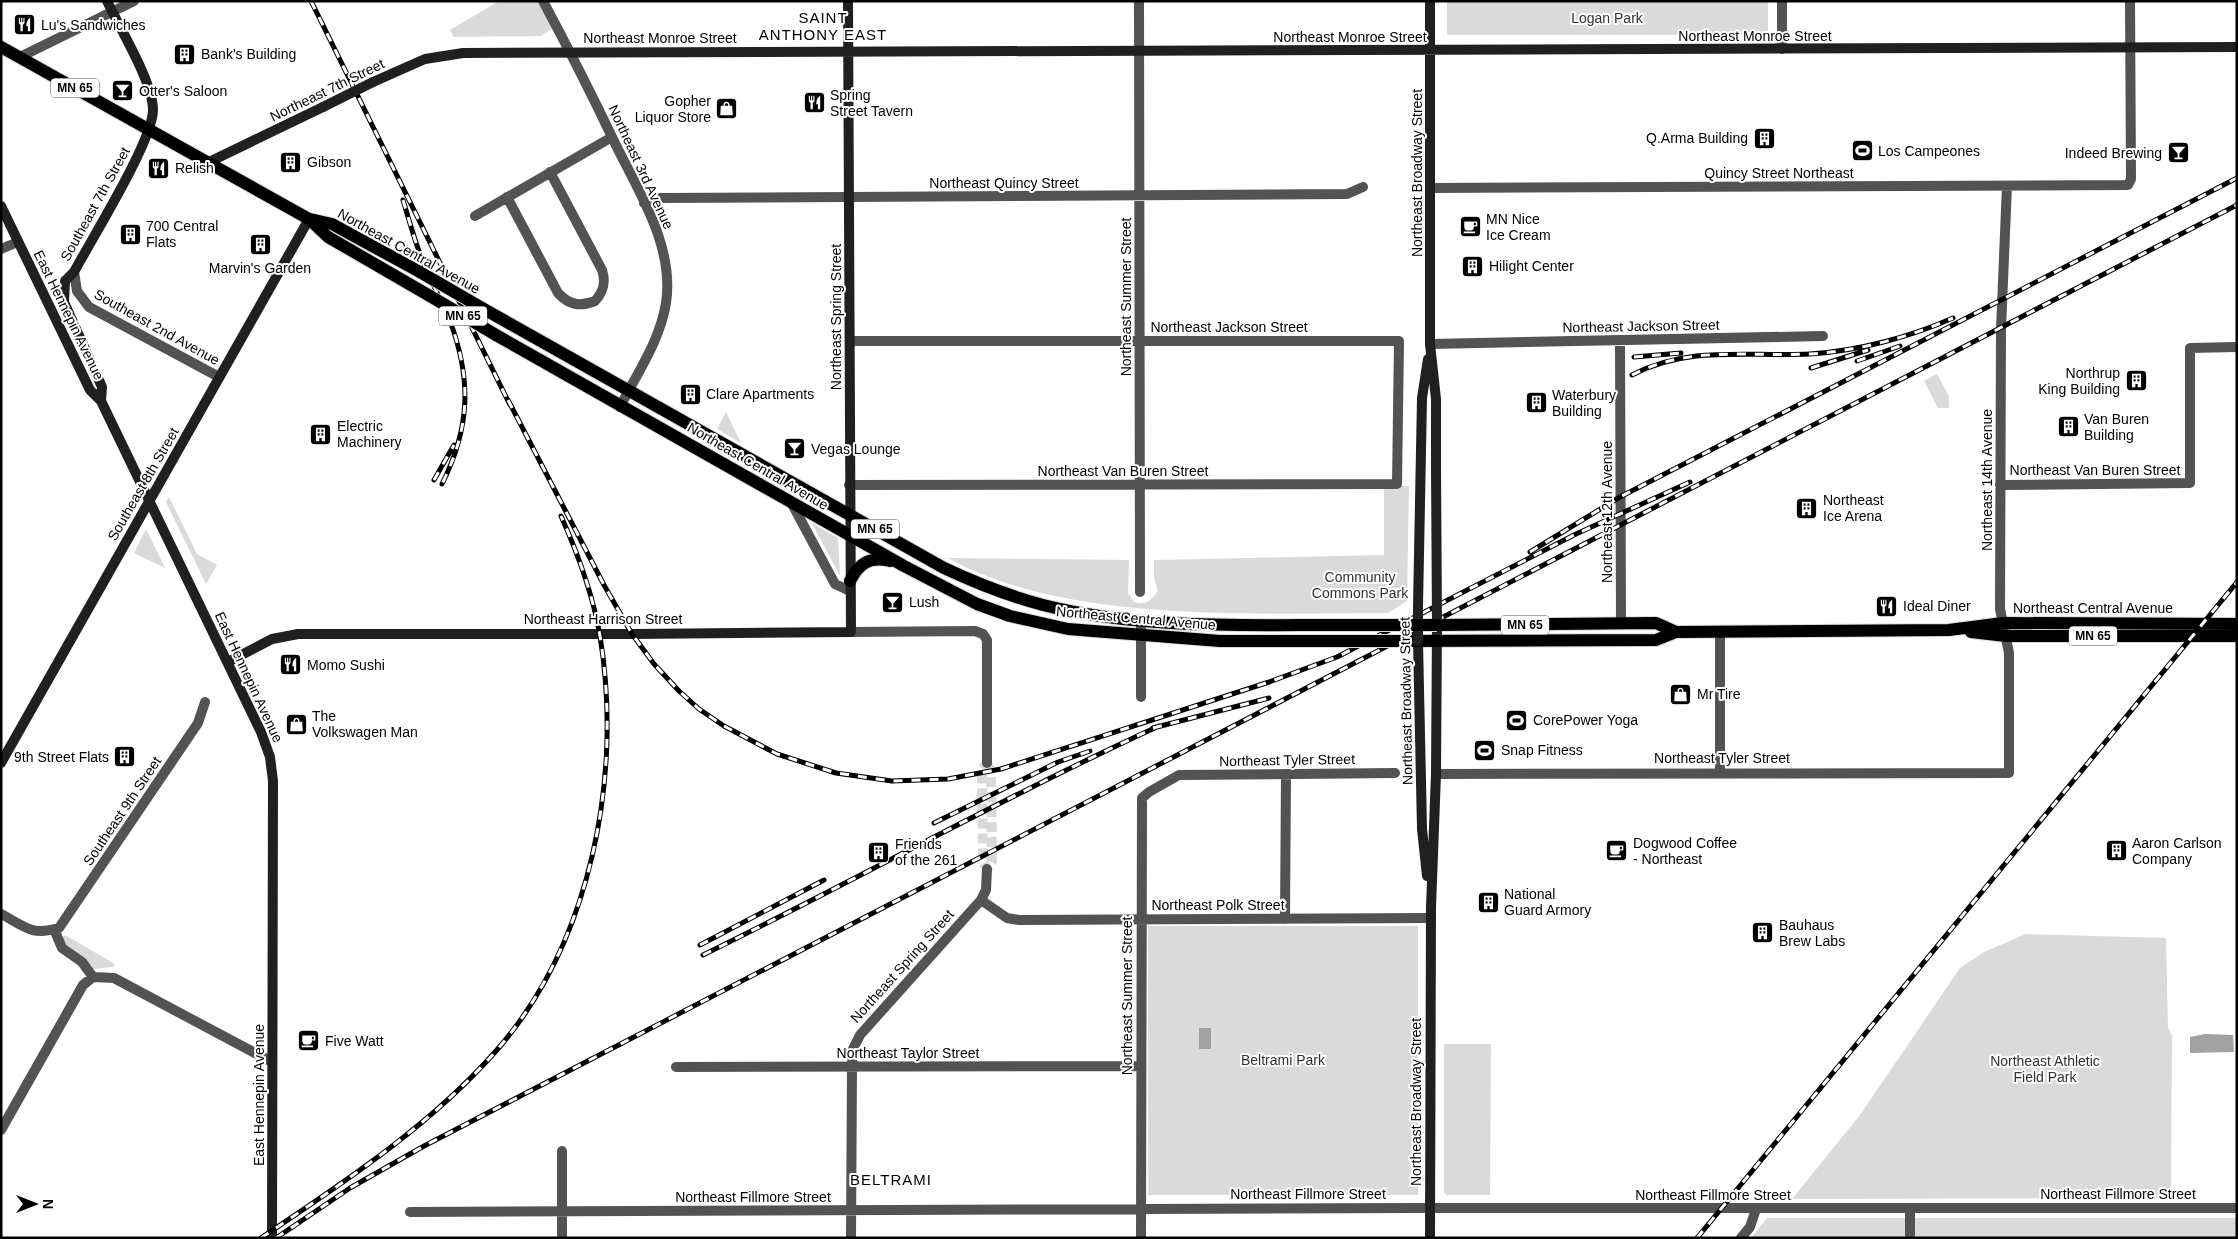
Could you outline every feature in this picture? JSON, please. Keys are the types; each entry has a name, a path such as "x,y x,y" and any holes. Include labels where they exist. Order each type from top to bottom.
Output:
{"main road":[{"name":"Northeast Central Avenue","path":"1,47 309,219 328,237 620,407 954,593 1010,616 1068,629 1141,636 1230,641 1337,642 1656,640 1676,632 1949,630 2237,624"},
{"name":"Northeast Central Avenue","path":"309,219 332,224 944,568 994,590 1068,610 1141,620 1221,625 1656,623 1676,632"},
{"path":"850,586 856,570 871,559 879,559 904,566"},
{"name":"Northeast Central Avenue","path":"2005,629 2237,636"}],"street":[{"name":"Southeast 7th Street","path":"101,401 102,387 64,302 65,281 74,272 143,146 153,111 147,83 106,1"},
{"path":"20,57 134,1"},
{"name":"Northeast 3rd Avenue","path":"543,1 571,52 644,203 664,256 667,286 666,301 658,332 620,407"},
{"name":"Northeast Spring Street","path":"848,1 849,535 851,632"},
{"name":"Northeast Summer Street","path":"1139,1 1140,592"},
{"name":"Northeast Broadway Street","path":"1430,1 1430,344 1436,399 1437,625 1436,774 1431,907 1430,1238"},
{"path":"1782,1 1782,49"},
{"path":"2130,1 2130,47"},
{"name":"Quincy Street Northeast","path":"1430,188 2128,185 2131,179 2130,47"},
{"name":"Northeast Monroe Street","path":"463,53 2237,47"},
{"name":"Northeast 7th Street","path":"207,163 373,82 425,59 463,53"},
{"path":"475,216 612,137"},
{"path":"506,197 558,293 566,301 575,305 595,301 602,293 605,278 550,172"},
{"name":"Northeast 14th Avenue","path":"2007,186 2001,329 2000,609 2008,653 2009,772"},
{"name":"Northeast Quincy Street","path":"644,203 657,198 1347,194 1363,187"},
{"name":"East Hennepin Avenue","path":"1,206 90,390 101,401 150,500 266,743 273,781 272,1238"},
{"name":"Southeast 8th Street","path":"1,763 309,219"},
{"path":"1,250 18,242"},
{"name":"Southeast 2nd Avenue","path":"74,272 77,291 89,307 219,377"},
{"name":"Northeast Jackson Street","path":"1430,344 1822,336"},
{"name":"Northeast Jackson Street","path":"850,341 1399,340 1397,484"},
{"name":"Northeast 12th Avenue","path":"1620,340 1621,623"},
{"name":"Northeast Broadway Street","path":"1430,344 1422,398 1418,697 1422,829 1431,907"},
{"name":"Northeast Van Buren Street","path":"2000,484 2190,483 2190,348 2237,347"},
{"name":"Northeast Van Buren Street","path":"849,485 1397,484"},
{"path":"790,501 835,584 850,586"},
{"path":"1141,620 1141,697"},
{"name":"Northeast Harrison Street","path":"228,662 272,639 298,634 975,631 983,634 987,640 987,763"},
{"path":"1720,632 1720,772"},
{"name":"Southeast 9th Street","path":"54,929 59,928 65,920 198,724 205,702"},
{"name":"Northeast Tyler Street","path":"1436,774 2009,772"},
{"name":"Northeast Tyler Street","path":"1179,775 1395,773"},
{"path":"1285,919 1286,774"},
{"name":"Northeast Summer Street","path":"1141,1238 1142,798 1179,775"},
{"name":"Northeast Spring Street","path":"850,1238 853,1049 860,1035 981,900 986,890 988,868"},
{"name":"Northeast Polk Street","path":"981,900 1007,918 1019,920 1431,918"},
{"path":"1,914 32,930 44,933 54,929 62,948 82,962 93,977"},
{"path":"2,1126 83,985 93,977 114,978 272,1062"},
{"name":"Northeast Taylor Street","path":"676,1068 1141,1066"},
{"path":"562,1151 562,1238"},
{"name":"Northeast Fillmore Street","path":"410,1212 1430,1208 2237,1208"},
{"path":"1910,1208 1910,1238"},
{"path":"1741,1238 1750,1227 1756,1209"}],"green space":[{"path":"499,1 539,1 553,28 541,36 454,37 450,30"},
{"name":"Logan Park","path":"1447,1 1768,1 1768,35 1447,35"},
{"path":"1937,374 1949,396 1949,408 1938,408 1924,381"},
{"path":"726,412 741,443 717,429"},
{"name":"Community Commons Park","path":"1384,486 1409,486 1407,601 1388,613 1222,613 1104,604 1048,594 996,579 948,558 1129,560 1128,593 1134,602 1145,602 1150,600 1158,591 1154,578 1154,560 1384,555"},
{"path":"169,497 197,554 217,565 206,584 166,502"},
{"path":"811,522 838,538 840,574 839,574"},
{"path":"146,529 165,568 134,553"},
{"name":"Beltrami Park","path":"1148,926 1418,926 1418,1195 1148,1195"},
{"name":"Northeast Athletic Field Park","path":"2026,934 2166,938 2168,1027 2172,1036 2171,1198 1792,1199 1860,1115 1960,968 1984,952"},
{"path":"65,935 115,964 113,967 93,969 64,946 62,937"},
{"path":"1444,1044 1491,1044 1490,1195 1447,1195 1444,1193"},
{"path":"1767,1218 2237,1218 2237,1238 1751,1238"}],"shaded area":[{"path":"1199,1028 1211,1028 1211,1049 1199,1049"},
{"path":"2205,1034 2233,1035 2234,1052 2190,1053 2190,1037"}],"tunnel":[{"path":"987,763 991,772 992,861 987,869 983,862 982,769 987,763"}],"railway":[{"path":"311,1 510,405"},
{"path":"1530,552 1620,497 2237,178"},
{"path":"403,200 423,262 450,321 462,363 465,384 463,423 458,443 442,484"},
{"path":"276,1238 350,1188 424,1146 2237,205"},
{"path":"1632,375 1676,359 1697,356 1720,354 1787,355 1847,350 1902,337 1953,318"},
{"path":"1857,361 1900,346"},
{"path":"1811,368 1868,350"},
{"path":"1634,357 1681,353"},
{"path":"508,400 604,585 632,634 654,664 679,691 699,709 724,726 777,754 836,773 892,781 948,779 1001,769 1269,682 1337,657 1576,534 1690,482"},
{"path":"434,480 454,445"},
{"path":"261,1238 384,1152 414,1129 470,1079 496,1051 529,1008 556,960 577,909 592,856 602,800 607,745 606,690 597,621 584,575 561,516"},
{"path":"1697,1238 2237,582"},
{"path":"1153,728 1269,698"},
{"path":"703,955 1044,781 1159,726"},
{"path":"934,823 1058,762 1090,751"},
{"path":"700,945 824,880"}],"place":[{"name":"Lu's Sandwiches","path":"25,25"},
{"name":"Bank's Building","path":"185,54"},
{"name":"Otter's Saloon","path":"123,91"},
{"name":"Spring Street Tavern","path":"814,103"},
{"name":"Gopher Liquor Store","path":"727,109"},
{"name":"Q.Arma Building","path":"1764,138"},
{"name":"Los Campeones","path":"1862,151"},
{"name":"Indeed Brewing","path":"2178,153"},
{"name":"Gibson","path":"291,162"},
{"name":"Relish","path":"159,168"},
{"name":"MN Nice Ice Cream","path":"1470,227"},
{"name":"700 Central Flats","path":"130,234"},
{"name":"Marvin's Garden","path":"260,245"},
{"name":"Hilight Center","path":"1473,266"},
{"name":"Northrup King Building","path":"2136,381"},
{"name":"Clare Apartments","path":"690,394"},
{"name":"Waterbury Building","path":"1536,403"},
{"name":"Van Buren Building","path":"2068,427"},
{"name":"Electric Machinery","path":"321,434"},
{"name":"Vegas Lounge","path":"795,449"},
{"name":"Northeast Ice Arena","path":"1807,508"},
{"name":"Lush","path":"893,602"},
{"name":"Ideal Diner","path":"1887,606"},
{"name":"Momo Sushi","path":"291,665"},
{"name":"Mr Tire","path":"1681,694"},
{"name":"CorePower Yoga","path":"1517,720"},
{"name":"The Volkswagen Man","path":"296,724"},
{"name":"Snap Fitness","path":"1485,750"},
{"name":"9th Street Flats","path":"125,757"},
{"name":"Dogwood Coffee - Northeast","path":"1617,851"},
{"name":"Aaron Carlson Company","path":"2116,851"},
{"name":"Friends of the 261","path":"879,852"},
{"name":"National Guard Armory","path":"1488,902"},
{"name":"Bauhaus Brew Labs","path":"1763,933"},
{"name":"Five Watt","path":"309,1041"}],"district":[{"name":"SAINT ANTHONY EAST","path":"823,26"},
{"name":"BELTRAMI","path":"891,1180"}]}
